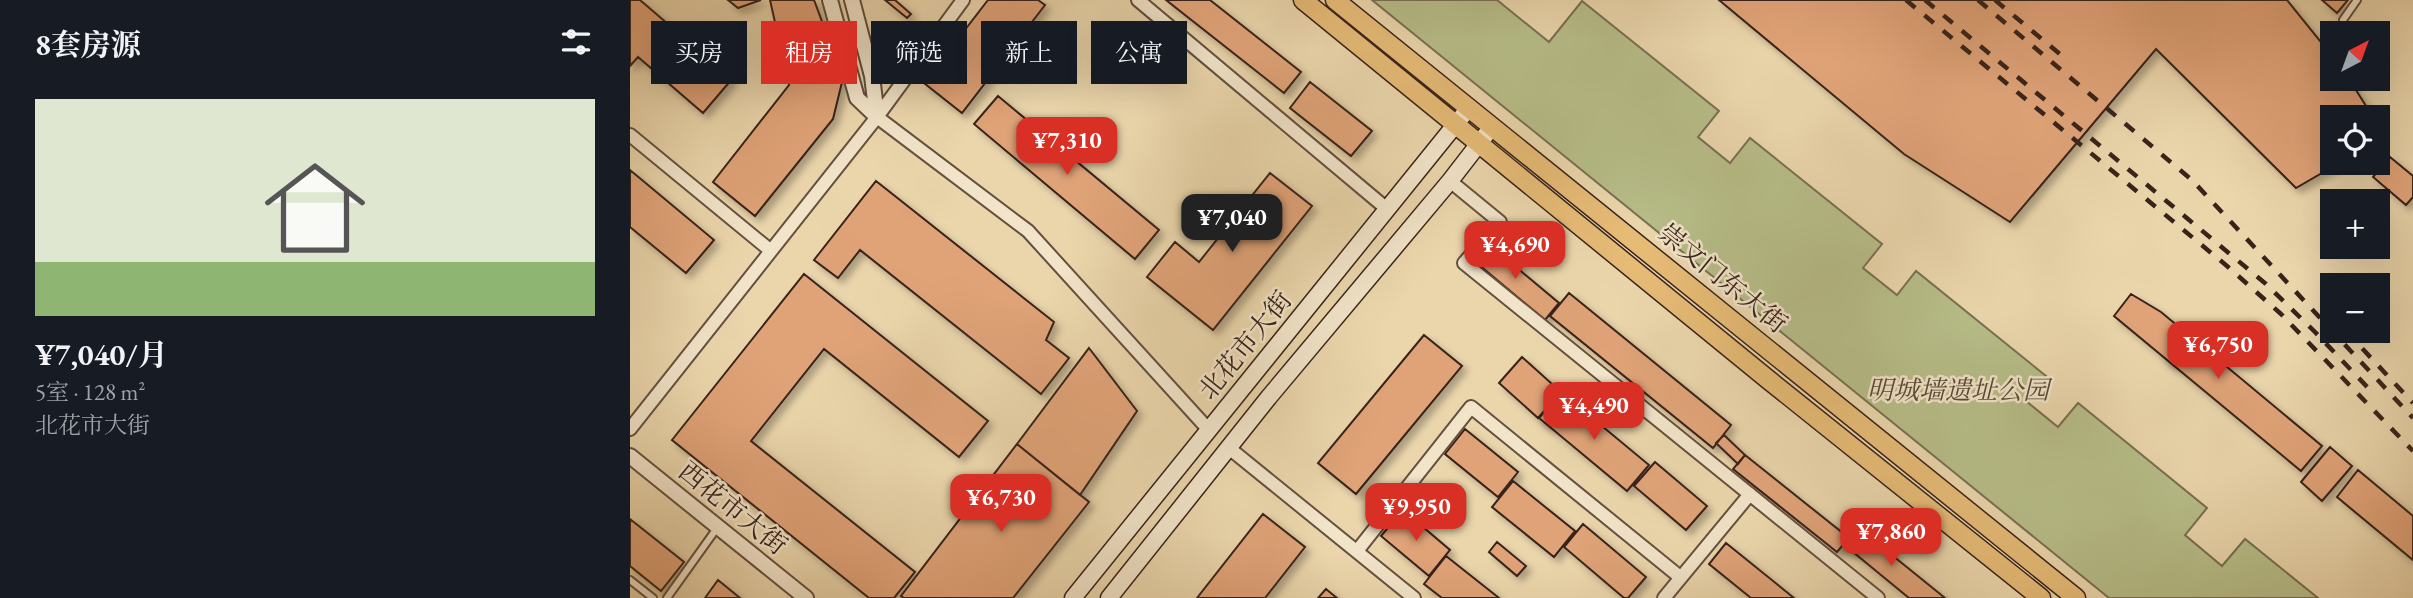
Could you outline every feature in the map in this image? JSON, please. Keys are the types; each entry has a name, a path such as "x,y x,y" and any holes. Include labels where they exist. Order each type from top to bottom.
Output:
{"main road":[{"path":"1303,0 1456,124"},
{"name":"崇文门东大街","path":"1335,0 2076,598"},
{"name":"北花市大街","path":"1073,598 1468,109"},
{"name":"崇文门东大街","path":"1456,124 2041,598"},
{"name":"北花市大街","path":"1109,598 1491,128"}],"street":[{"path":"830,0 858,98 877,117 1028,231 1208,429"},
{"path":"852,0 872,76 877,117"},
{"path":"630,429 877,117 963,0"},
{"path":"1139,0 1387,209"},
{"path":"630,135 771,251"},
{"path":"1450,181 1500,222 1464,263 1878,598"},
{"path":"1357,551 1471,407 1681,577"},
{"path":"1229,448 1415,598"},
{"name":"西花市大街","path":"630,456 806,598"},
{"path":"1664,598 1750,494"}],"lane":[{"path":"2343,20 2357,0"},
{"path":"667,598 717,527"},
{"path":"630,580 653,598"}],"green space":[{"name":"明城墙遗址公园","path":"1372,0 1497,0 1549,42 1582,1 1719,111 1698,137 1730,163 1750,138 1882,244 1863,268 1897,295 1916,271 2046,376 2026,401 2058,427 2078,403 2207,508 2185,535 2222,566 2245,539 2318,598 2109,598"}],"building":[{"path":"630,0 640,0 664,21 651,21 651,68 638,57 630,66"},
{"path":"728,0 761,0 738,8"},
{"path":"770,0 814,0 822,21 775,21"},
{"path":"885,0 895,0 911,14 907,18"},
{"path":"988,0 1038,0 1045,5 1033,21 981,21 981,84 984,84 962,113 925,84 967,84 967,27"},
{"path":"1166,0 1210,0 1301,72 1284,93"},
{"path":"1719,0 2287,0 2320,41 2320,91 2357,91 2365,105 2320,105 2320,174 2296,188 2156,49 2010,222 1904,154"},
{"path":"2322,0 2348,0 2337,13"},
{"path":"1310,82 1372,131 1351,156 1290,108"},
{"path":"669,84 728,84 703,113"},
{"path":"842,84 833,119 755,216 713,182 789,85"},
{"path":"998,96 1159,230 1135,259 974,124"},
{"path":"2390,157 2413,176 2413,197 2406,205 2373,177 2390,175"},
{"path":"630,170 714,240 686,273 630,227"},
{"path":"1270,173 1312,206 1213,330 1147,277 1175,242 1199,262"},
{"path":"876,181 1054,322 1046,340 1069,358 1041,394 860,250 838,278 814,260"},
{"path":"1486,242 1559,303 1545,320 1472,259"},
{"path":"804,274 988,421 959,457 824,349 751,441 915,572 894,598 869,598 672,440"},
{"path":"1569,293 1731,425 1713,448 1550,316"},
{"path":"2131,294 2161,312 2322,446 2301,471 2114,316"},
{"path":"1424,335 1462,366 1356,494 1318,463"},
{"path":"1089,348 1137,411 1080,495 1017,444"},
{"path":"1522,357 1561,392 1538,418 1499,383"},
{"path":"1561,392 1649,465 1627,491 1539,418"},
{"path":"1465,429 1518,472 1498,497 1445,454"},
{"path":"1724,435 1745,455 1738,464 1716,443"},
{"path":"1017,444 1089,502 1013,598 901,596"},
{"path":"2330,447 2352,466 2322,501 2301,482"},
{"path":"1745,455 1849,538 1837,552 1733,469"},
{"path":"1655,462 1707,506 1686,530 1634,486"},
{"path":"2358,470 2413,516 2413,560 2337,497"},
{"path":"1513,481 1575,531 1554,557 1492,507"},
{"path":"1403,510 1450,550 1429,576 1381,536"},
{"path":"1263,514 1305,547 1265,598 1197,598"},
{"path":"630,519 684,562 661,591 630,566"},
{"path":"1583,524 1646,577 1628,598 1624,598 1564,547"},
{"path":"1861,530 1945,598 1909,598 1847,547"},
{"path":"1497,542 1526,566 1517,576 1489,552"},
{"path":"1726,543 1794,598 1751,598 1709,564"},
{"path":"1446,556 1499,598 1442,598 1424,584"},
{"path":"718,580 740,598 705,598"},
{"path":"1326,589 1332,594 1337,598 1318,598"}],"railway":[{"path":"1906,0 2227,266 2281,314 2413,451"},
{"path":"1925,0 2266,284 2372,392"},
{"path":"1978,0 2192,180 2413,418"},
{"path":"1995,0 2067,60"},
{"path":"2357,343 2413,403"}]}
